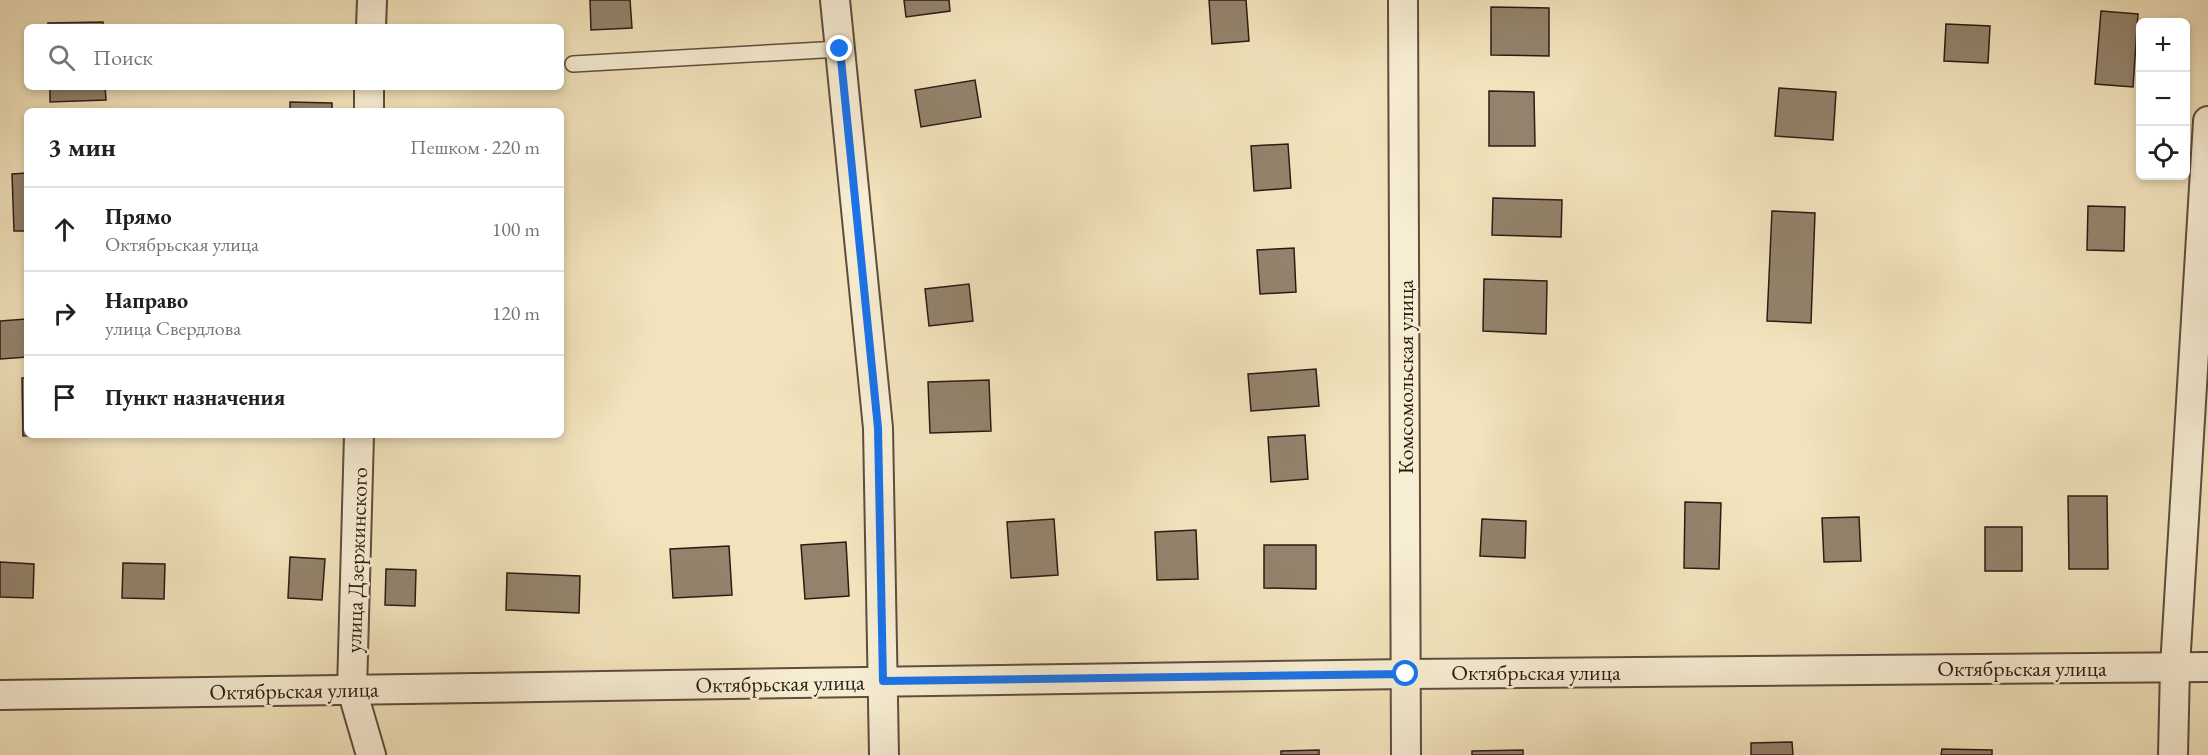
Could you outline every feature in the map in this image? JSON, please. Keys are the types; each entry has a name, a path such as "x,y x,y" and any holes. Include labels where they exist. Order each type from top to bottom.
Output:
{"street":[{"path":"371,24 372,0"},
{"path":"835,0 878,428 884,755"},
{"name":"Комсомольская улица","path":"1402,0 1406,755"},
{"path":"369,90 369,108"},
{"path":"2173,755 2175,667 2208,121"},
{"name":"улица Дзержинского","path":"359,438 352,690 371,755"},
{"name":"Октябрьская улица","path":"0,695 1406,674 2208,667"}],"lane":[{"path":"573,64 840,49"}],"building":[{"path":"590,0 630,0 632,28 591,30"},
{"path":"904,0 949,0 950,11 906,17"},
{"path":"1209,0 1246,0 1249,41 1212,44"},
{"path":"1491,7 1549,8 1549,56 1491,55"},
{"path":"2101,11 2138,14 2133,87 2095,84"},
{"path":"103,22 103,24 48,24"},
{"path":"1946,24 1990,26 1988,63 1944,61"},
{"path":"975,80 981,117 921,127 915,90"},
{"path":"1779,88 1836,92 1833,140 1775,136"},
{"path":"50,90 105,90 106,100 50,102"},
{"path":"1489,91 1534,92 1535,146 1489,146"},
{"path":"290,102 332,103 332,108 290,108"},
{"path":"1288,144 1291,188 1254,191 1251,146"},
{"path":"24,173 24,231 14,231 12,174"},
{"path":"1493,198 1562,200 1561,237 1492,235"},
{"path":"2088,206 2125,207 2124,251 2087,250"},
{"path":"1772,211 1815,213 1811,323 1767,321"},
{"path":"1294,248 1296,292 1260,294 1257,250"},
{"path":"1484,279 1547,281 1546,334 1483,331"},
{"path":"969,284 973,321 929,326 925,289"},
{"path":"24,319 24,357 0,359 0,321"},
{"path":"1316,369 1319,406 1251,411 1248,374"},
{"path":"22,378 24,378 24,436"},
{"path":"989,380 991,431 930,433 928,382"},
{"path":"1305,435 1308,479 1271,482 1268,437"},
{"path":"2068,496 2107,496 2108,569 2069,569"},
{"path":"1685,502 1721,503 1719,569 1684,568"},
{"path":"1859,517 1861,561 1824,562 1822,518"},
{"path":"1054,519 1058,575 1011,578 1007,522"},
{"path":"1482,519 1526,521 1525,558 1480,556"},
{"path":"1985,527 2022,527 2022,571 1985,571"},
{"path":"1196,530 1198,579 1157,580 1155,532"},
{"path":"846,542 849,596 805,599 801,545"},
{"path":"1264,545 1316,545 1316,589 1264,588"},
{"path":"729,546 732,595 673,598 670,549"},
{"path":"290,557 325,559 322,600 288,598"},
{"path":"0,562 34,564 33,598 0,597"},
{"path":"123,563 165,564 164,599 122,598"},
{"path":"386,569 416,570 415,606 385,605"},
{"path":"507,573 580,576 579,613 506,610"},
{"path":"1792,742 1793,755 1751,755 1751,743"},
{"path":"1942,749 1992,750 1992,755 1941,755"},
{"path":"1319,750 1319,755 1281,755 1281,751"},
{"path":"1523,750 1523,755 1472,755 1472,751"}],"route":[{"path":"840,49 878,428 883,681 1406,674"}]}
